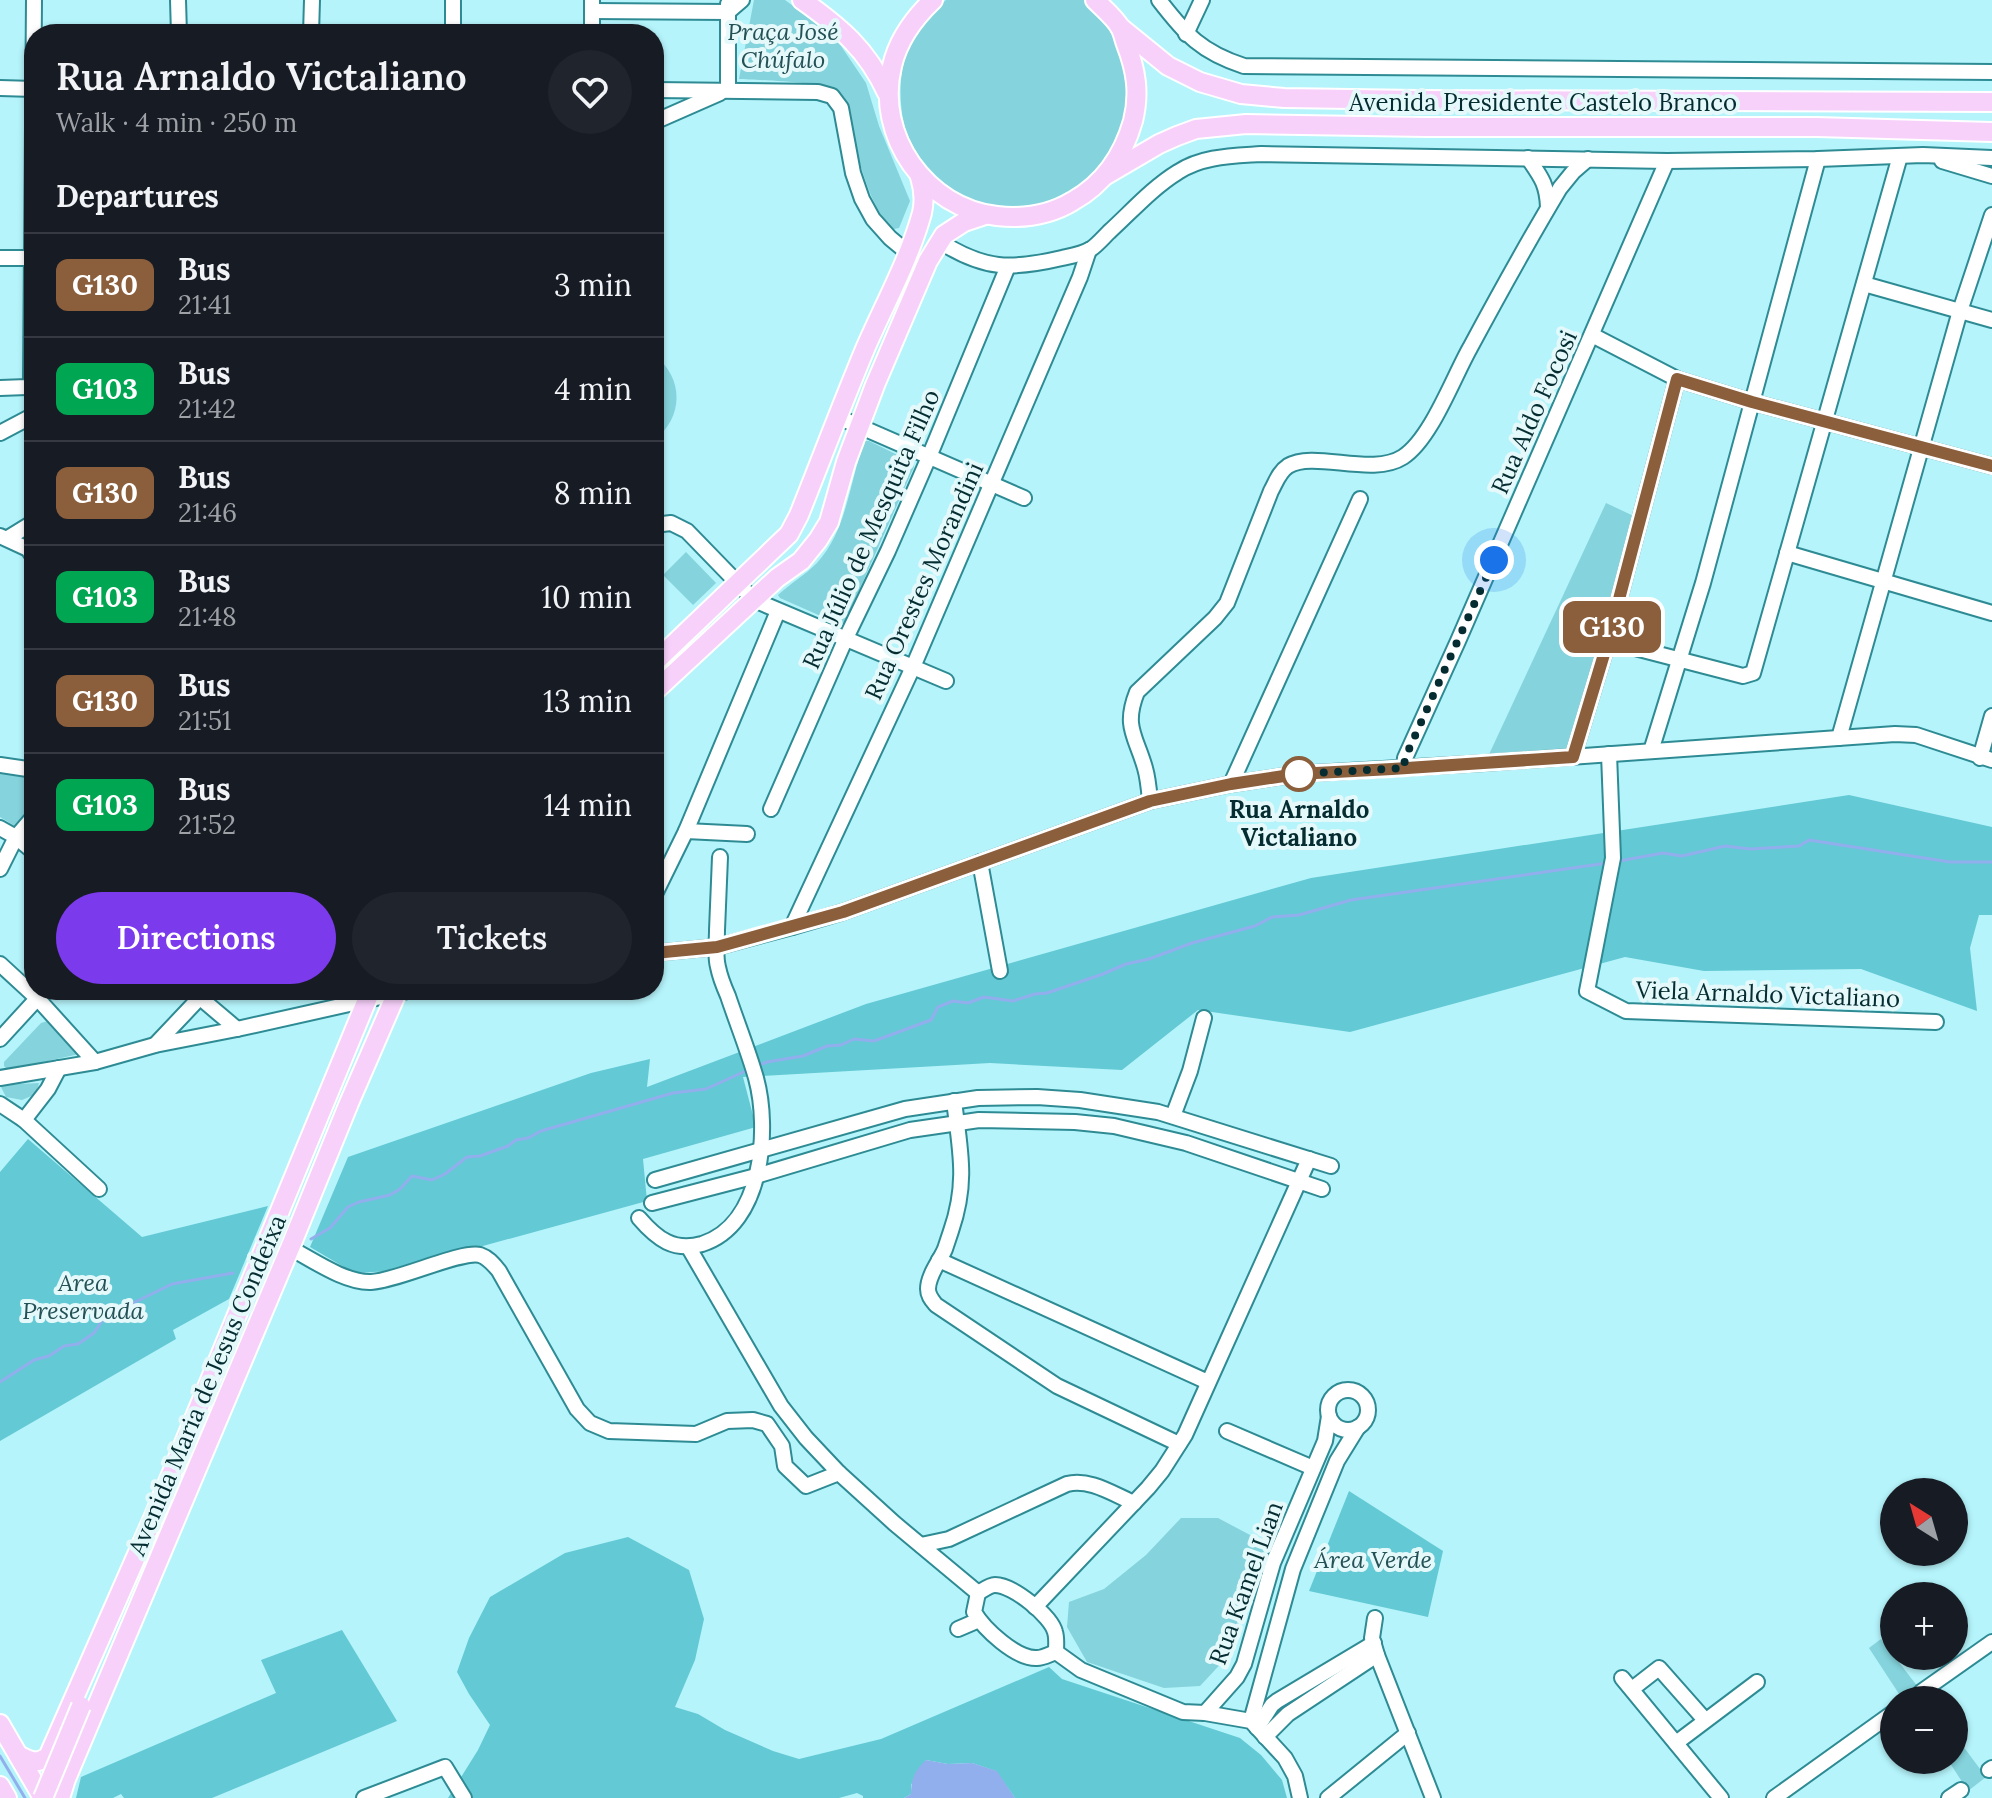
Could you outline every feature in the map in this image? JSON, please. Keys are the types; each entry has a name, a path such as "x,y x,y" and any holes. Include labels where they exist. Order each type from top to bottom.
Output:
{"main road":[{"path":"802,0 851,39 878,72 889,95"},
{"path":"933,0 916,17 901,41 892,67 889,95 892,125 903,153 920,177 939,194 961,207 985,215 1012,218 1051,211 1087,193 1106,175 1127,143 1137,105 1135,67 1120,27 1095,0"},
{"name":"Avenida Presidente Castelo Branco","path":"1120,27 1168,66 1200,82 1241,94 1284,98 1992,101"},
{"name":"Avenida Presidente Castelo Branco","path":"1106,175 1159,144 1196,129 1246,124 1817,127 1992,132"},
{"path":"664,654 789,534 908,253 924,202 920,177"},
{"path":"664,683 777,578 801,561 824,531 860,425 928,261 944,235 964,222 985,215"},
{"name":"Avenida Maria de Jesus Condeixa","path":"48,1757 154,1516 367,1000"},
{"name":"Avenida Maria de Jesus Condeixa","path":"60,1798 349,1103 396,1000"},
{"path":"334,1080 341,1078 347,1082 345,1097 349,1103"},
{"path":"302,1161 321,1170"},
{"path":"53,1798 142,1564 154,1516"},
{"path":"43,1798 150,1566 173,1528"},
{"path":"0,1724 43,1798"},
{"path":"18,1755 34,1763 48,1757 50,1774 58,1781 66,1779"}],"street":[{"path":"34,0 34,24"},
{"path":"178,0 179,24"},
{"path":"311,24 312,0"},
{"path":"453,0 453,24"},
{"path":"592,6 728,6 742,0"},
{"name":"Avenida Presidente Castelo Branco","path":"1159,0 1186,34 1208,51 1244,66 1992,72"},
{"path":"1186,34 1202,0"},
{"path":"728,6 728,90"},
{"path":"0,88 24,89"},
{"path":"664,90 818,92 832,96 841,108 853,173 862,199 873,219 908,253"},
{"path":"664,118 728,90"},
{"path":"1923,155 1992,176"},
{"path":"939,241 960,255 1008,266 1035,265 1089,250 1179,171 1204,160 1228,156 1667,161 1923,155 1992,158"},
{"path":"1608,641 1743,676 1753,673 1900,156"},
{"path":"1528,158 1543,178 1548,207"},
{"path":"1150,801 1145,768 1133,736 1131,707 1137,692 1227,603 1280,474 1296,463 1387,463 1402,458 1415,447 1548,207 1573,172 1588,159"},
{"path":"1651,751 1680,660 1818,159"},
{"name":"Rua Aldo Focosi","path":"1404,768 1405,758 1667,161"},
{"path":"1839,738 1960,311 1992,215"},
{"name":"Rua Orestes Morandini","path":"792,927 913,667 1089,250"},
{"path":"0,258 24,258"},
{"name":"Rua Júlio de Mesquita Filho","path":"771,809 888,551 1008,266"},
{"path":"1864,284 1992,320"},
{"path":"1592,335 1677,379 1992,466"},
{"path":"1573,757 1608,641 1677,379"},
{"path":"0,388 24,387"},
{"path":"838,417 1024,498"},
{"path":"0,433 24,420"},
{"path":"1231,784 1360,499"},
{"path":"664,524 671,523 687,531 754,600 946,681"},
{"path":"4,537 24,527"},
{"path":"4,537 24,547"},
{"path":"1787,553 1992,613"},
{"path":"664,876 686,831 778,611"},
{"path":"664,952 717,947 843,912 1150,801 1231,784 1297,774 1895,734 1916,735 1986,759 1992,716"},
{"name":"Viela Arnaldo Victaliano","path":"1609,754 1612,862 1587,991 1626,1011 1936,1022"},
{"path":"0,765 24,769"},
{"path":"0,828 24,844"},
{"path":"0,869 24,828"},
{"path":"686,831 747,834"},
{"path":"639,1218 650,1232 668,1243 689,1248 712,1241 729,1228 747,1204 756,1176 762,1123 757,1081 717,967 720,857"},
{"path":"980,862 1000,971"},
{"path":"0,964 24,981"},
{"path":"0,1039 36,1000"},
{"path":"47,1000 95,1062"},
{"path":"155,1045 193,1000"},
{"path":"206,1000 237,1029"},
{"path":"0,1078 95,1062 350,1000"},
{"path":"1173,1116 1190,1071 1204,1018"},
{"path":"24,1120 48,1089 59,1068"},
{"path":"655,1180 905,1109 978,1098 1037,1097 1158,1112 1331,1166"},
{"path":"954,1101 962,1161 962,1188 956,1215 930,1278 930,1298 1057,1386 1179,1444"},
{"path":"0,1104 24,1120 99,1189"},
{"path":"652,1203 910,1130 979,1120 1034,1120 1114,1126 1186,1143 1322,1189"},
{"path":"1035,1607 1134,1503 1162,1471 1179,1444 1309,1159"},
{"path":"290,1248 354,1281 371,1282 399,1277 467,1255 479,1255 491,1261 499,1271 577,1409 590,1423 609,1431 696,1434 727,1421 753,1420 767,1424 782,1446 785,1466 806,1486 839,1473"},
{"path":"689,1248 781,1406 806,1438 839,1473 978,1593"},
{"path":"939,1260 1208,1382"},
{"path":"1352,1391 1364,1398 1367,1417 1358,1427 1340,1429 1331,1421 1328,1409 1333,1396 1339,1392 1352,1391"},
{"name":"Rua Kamel Lian","path":"1205,1713 1237,1677 1244,1664 1273,1563 1325,1441 1329,1416"},
{"name":"Rua Kamel Lian","path":"1258,1729 1274,1639 1293,1569 1337,1461 1358,1427"},
{"path":"1227,1431 1313,1468"},
{"path":"921,1545 949,1539 1076,1482 1089,1484 1134,1503"},
{"path":"940,1562 949,1539"},
{"path":"1273,1563 1293,1569"},
{"path":"978,1593 994,1585 1010,1589 1035,1607 1048,1617 1056,1634 1056,1652"},
{"path":"978,1593 974,1612 991,1634 1023,1655 1038,1658 1056,1652"},
{"path":"1375,1618 1372,1638 1375,1649 1433,1798"},
{"path":"958,1629 979,1620"},
{"path":"1254,1634 1274,1639"},
{"path":"1930,1686 1992,1642"},
{"path":"1258,1729 1272,1705 1305,1684 1375,1649"},
{"path":"1258,1729 1307,1702 1375,1649"},
{"path":"1056,1652 1081,1670 1181,1712 1205,1713 1258,1729 1285,1758 1295,1776 1300,1798"},
{"path":"1705,1720 1659,1668 1627,1684 1721,1798"},
{"path":"1676,1743 1757,1682"},
{"path":"1305,1684 1307,1702"},
{"path":"1774,1798 1880,1722"},
{"path":"1328,1798 1408,1733"},
{"path":"364,1798 445,1767 464,1798"}],"green space":[{"name":"Praça José Chúfalo","path":"754,0 785,0 827,31 866,83 879,126 910,201 899,228 894,229 886,222 874,201 864,176 848,106 842,94 819,85 739,79"},
{"path":"946,0 1084,0 1111,29 1129,84 1127,116 1109,157 1091,177 1069,193 1044,203 1018,207 991,205 965,196 941,180 916,150 902,113 904,64 914,37"},
{"path":"664,364 675,386 675,409 664,431"},
{"path":"865,441 912,462 914,467 841,625 778,595 817,563 827,550 842,520"},
{"path":"1606,503 1640,519 1573,757 1485,763"},
{"path":"686,552 716,583 693,605 664,574"},
{"path":"0,768 24,772 24,816 15,826 0,817"},
{"path":"1849,795 1992,827 1992,915 1979,915 1970,948 1977,1011 1861,969 1704,971 1625,957 1350,1032 1198,1010 1122,1070 990,1063 743,1077 756,1127 643,1159 647,1201 392,1271 354,1273 310,1247 348,1157 591,1073 650,1059 647,1087 866,1004 1311,878"},
{"path":"48,1021 80,1051 79,1054 8,1070 4,1062 41,1023"},
{"path":"39,1083 36,1094 22,1100 6,1097 0,1085"},
{"name":"Area Preservada","path":"28,1139 142,1237 268,1206 229,1299 173,1330 176,1339 0,1441 0,1172"},
{"name":"Área Verde","path":"1349,1491 1443,1551 1428,1617 1309,1591"},
{"path":"1181,1518 1218,1518 1267,1544 1228,1656 1200,1686 1164,1688 1087,1662 1067,1627 1069,1602 1104,1589 1146,1555"},
{"path":"628,1537 689,1570 704,1619 695,1660 675,1707 698,1714 725,1730 773,1751 799,1759 881,1739 1049,1667 1062,1679 1240,1738 1261,1755 1282,1780 1287,1798 1015,1798 996,1771 972,1763 948,1764 926,1760 911,1785 911,1794 904,1798 863,1798 857,1793 839,1798 448,1798 490,1725 457,1672 469,1638 490,1597 565,1553"},
{"path":"342,1630 397,1721 212,1798 124,1798 121,1794 113,1798 76,1798 81,1777 276,1693 261,1660"},
{"path":"1880,1640 1880,1665 1869,1648"},
{"path":"1883,1670 1905,1670 1917,1686 1894,1686"},
{"path":"1968,1753 1986,1777 1968,1791 1957,1774 1968,1774"}],"shaded area":[{"path":"926,1760 948,1764 972,1763 997,1771 1015,1798 904,1798 911,1794 914,1775"}],"waterway":[{"path":"1619,861 1663,853 1682,856 1725,846 1750,849 1799,846 1809,840 1950,862 1992,862"},
{"path":"757,1066 803,1056 854,1039 874,1041 931,1020 938,1007 953,1001 968,1003 984,997 1013,1001 1047,993 1126,964 1255,926 1272,917 1299,915 1351,900 1607,863"},
{"path":"311,1239 330,1228 348,1207 390,1195 412,1176 432,1180 467,1157 480,1156 541,1131 673,1093 706,1089 750,1069"},
{"path":"0,1382 34,1360 49,1356 64,1346 78,1344 94,1333 115,1309 172,1284 233,1273"},
{"path":"0,1756 25,1798"}],"bus line":[{"name":"G130","path":"664,952 717,947 843,912 1150,801 1297,774 1573,757 1608,641 1677,379 1992,466"}],"place":[{"name":"Rua Arnaldo Victaliano","path":"1299,774"}],"route":[{"path":"1299,774 1404,768 1405,758 1494,560"}]}
